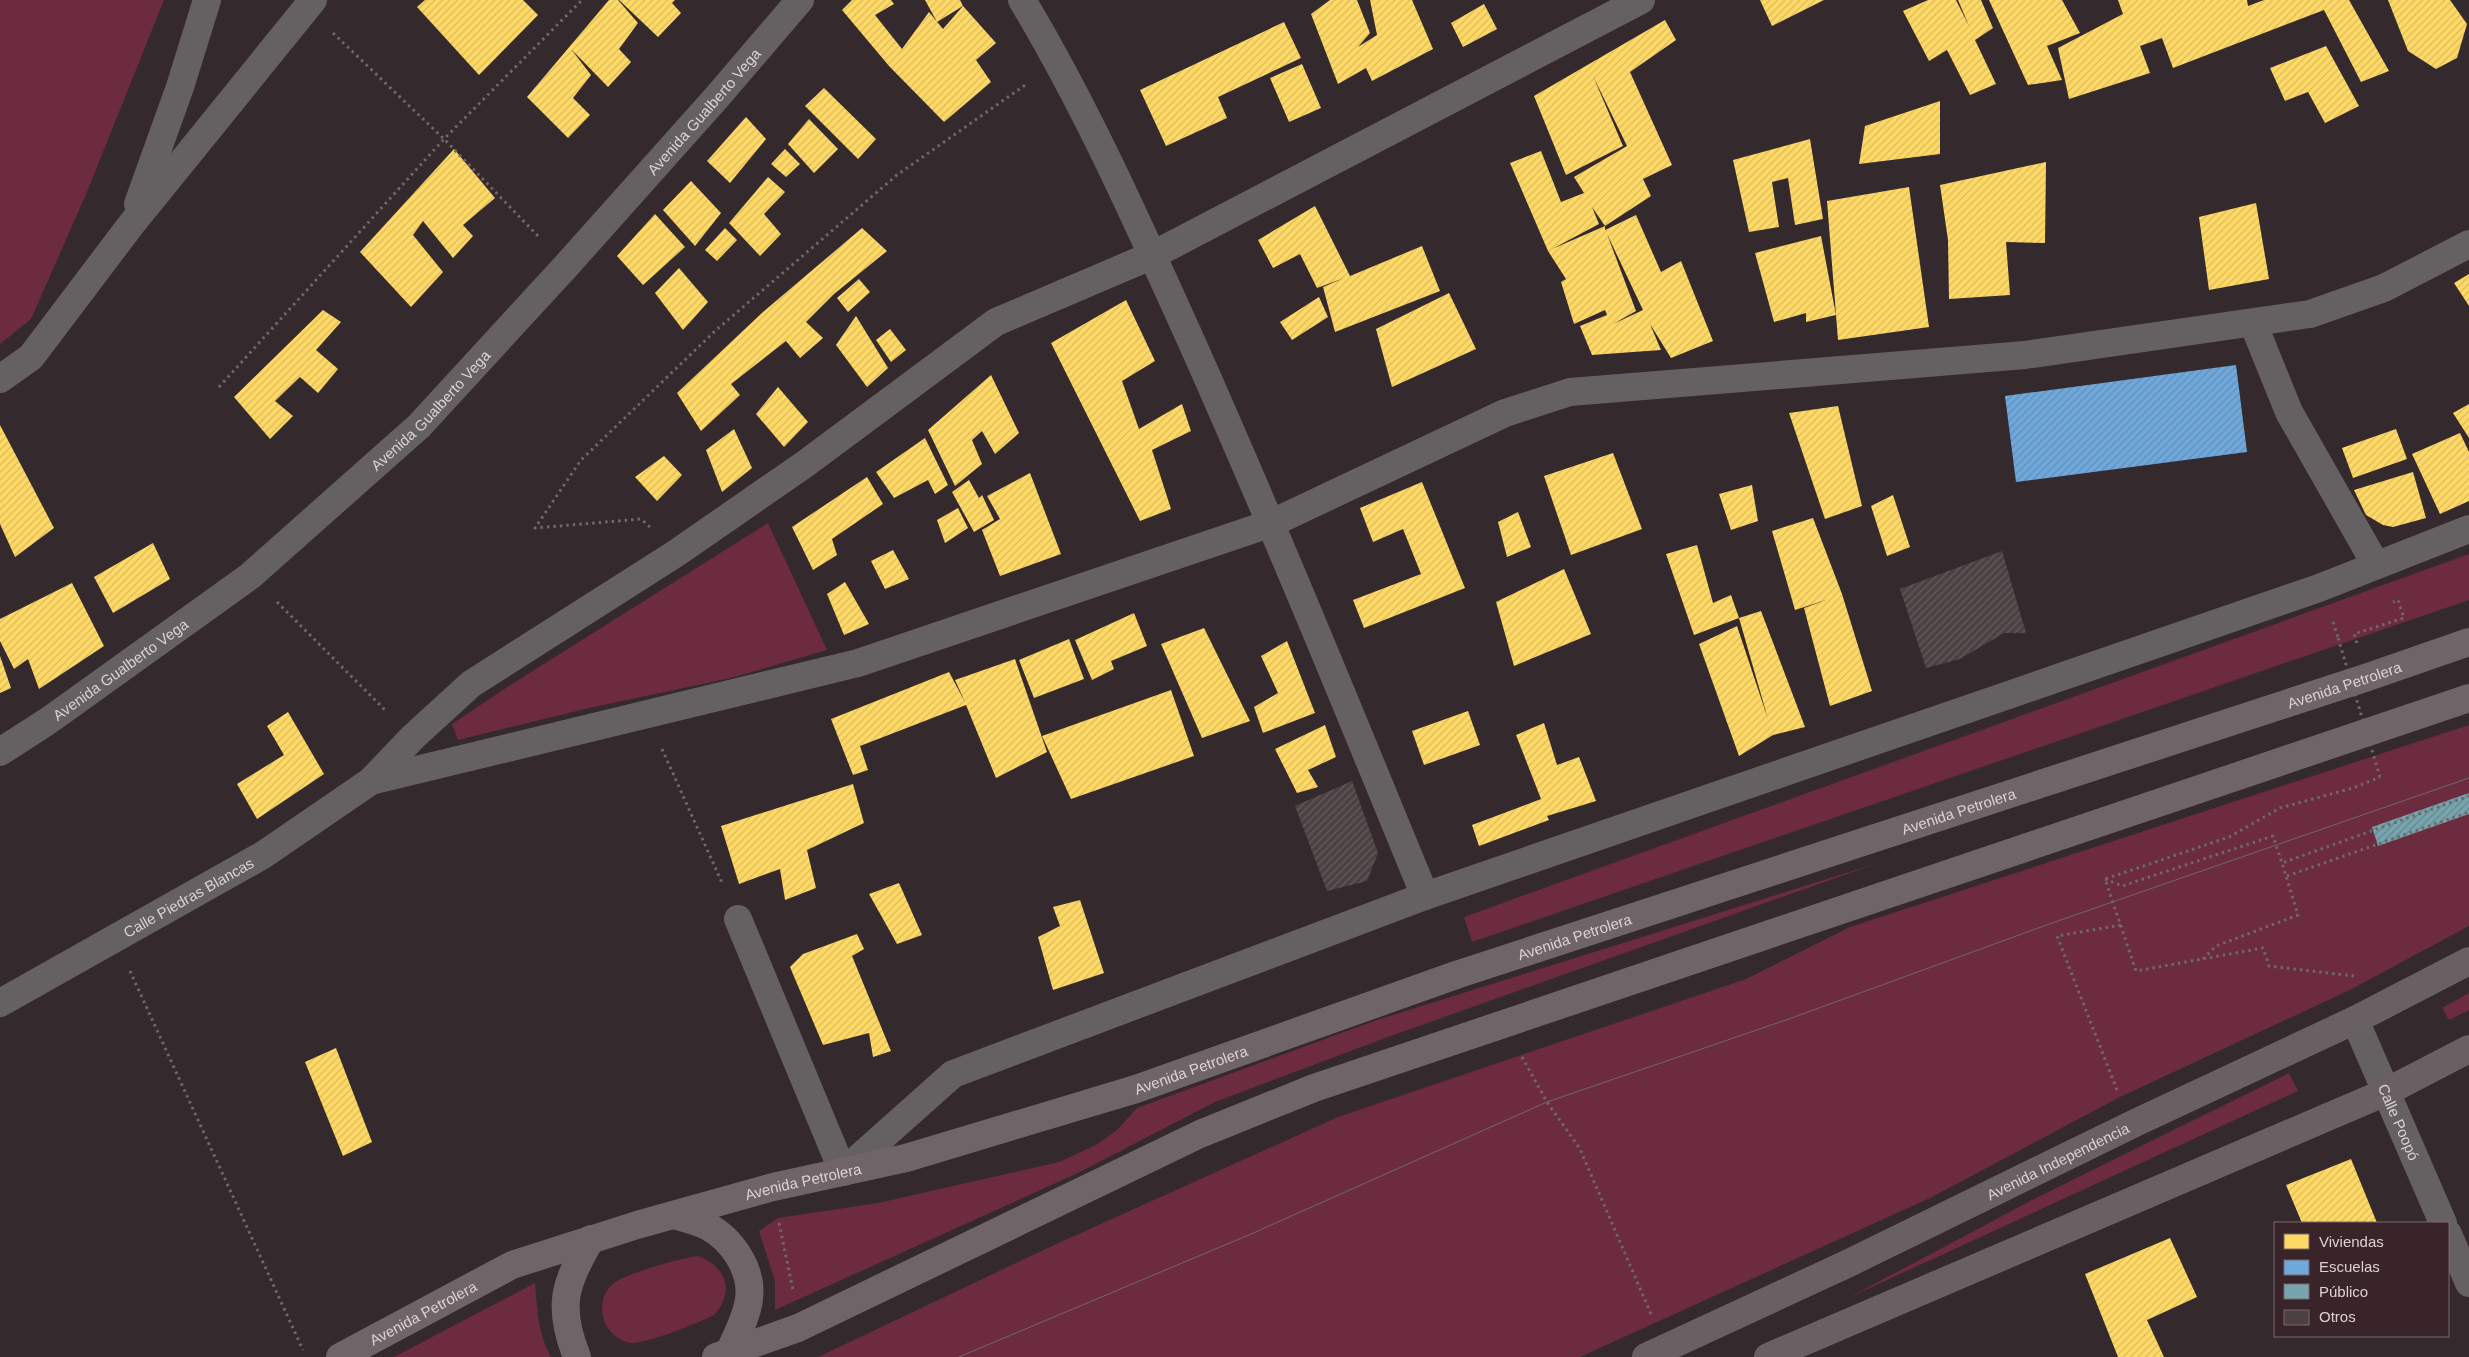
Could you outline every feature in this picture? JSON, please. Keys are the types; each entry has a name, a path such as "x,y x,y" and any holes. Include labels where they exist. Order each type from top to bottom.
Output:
{"highway":[{"name":"Avenida Petrolera","path":"340,1357 512,1265 674,1214 773,1187 906,1158 1136,1089 1456,975 2386,672 2469,642"},
{"path":"724,1356 798,1328 1200,1134 1314,1088 2469,698"},
{"path":"674,1214 707,1226 730,1244 746,1269 749,1298 740,1327 724,1356"},
{"path":"577,1357 568,1334 564,1300 573,1270 591,1239"}],"main road":[{"name":"Avenida Independencia","path":"1646,1357 1849,1263 2355,1020 2469,961"},
{"path":"1768,1357 2386,1092 2469,1049"}],"street":[{"path":"130,226 180,87 207,0"},
{"name":"Avenida Gualberto Vega","path":"0,752 48,721 250,576 419,426 567,265 717,97 800,0"},
{"path":"1022,0 1059,62 1152,255 1272,523 1425,896"},
{"path":"371,781 413,737 471,684 675,554 805,464 996,322 1152,255 1641,0"},
{"path":"0,379 31,357 130,226 310,4"},
{"path":"371,781 858,663 1272,523 1505,413 1570,392 2025,355 2310,314 2384,288 2469,244"},
{"path":"2253,323 2289,412 2376,566"},
{"path":"738,919 843,1172 953,1074 1425,896 2319,588 2469,529"},
{"name":"Calle Piedras Blancas","path":"0,1003 263,855 371,781"},
{"name":"Calle Poopó","path":"2355,1020 2443,1222"},
{"path":"2449,1236 2469,1283"}],"path":[{"path":"219,387 444,139 582,0"},
{"path":"310,4 567,265"},
{"path":"675,554 641,519 535,528 581,460 714,331 897,175 1059,62"},
{"path":"250,576 413,737"},
{"path":"2354,634 2404,618 2398,600 2389,603"},
{"path":"2105,879 2229,837 2280,808 2352,788 2380,778 2333,621 2342,618"},
{"path":"646,714 738,919"},
{"path":"2282,863 2469,796"},
{"path":"2287,876 2469,812"},
{"path":"2105,879 2122,886 2273,836 2298,915 2216,946 2202,959"},
{"path":"2105,879 2136,971 2263,948 2269,966 2354,976"},
{"path":"2120,1097 2058,936 2121,925"},
{"path":"115,939 307,1357"},
{"path":"1521,1055 1547,1102 1580,1149 1651,1315"},
{"path":"778,1218 794,1292"}],"shaded area":[{"path":"0,0 164,0 87,192 31,319 0,344"},
{"path":"768,523 827,650 731,678 589,708 458,740 452,724 512,684"},
{"path":"2469,554 2469,600 1472,942 1464,917"},
{"path":"2469,725 2469,926 2350,990 2120,1097 1930,1198 1580,1357 818,1357 1054,1245 1338,1117 1746,979 1850,927"},
{"path":"1878,863 1388,1037 1215,1102 1078,1173 775,1310 775,1281 759,1231 778,1218 878,1203 1059,1162 1096,1145 1117,1130 1137,1108 1374,1021"},
{"path":"2469,993 2469,1010 2449,1020 2442,1008"},
{"path":"2289,1073 2298,1091 1848,1298 2036,1198"},
{"path":"698,1256 716,1267 725,1281 724,1298 714,1315 672,1332 638,1342 630,1343 610,1331 602,1314 602,1302 606,1292 614,1283 654,1266"},
{"path":"535,1283 541,1330 551,1357 394,1357"}],"building: Viviendas":[{"path":"425,0 523,0 538,15 479,75 417,7"},
{"path":"609,0 618,0 638,23 619,49 631,62 608,87 571,49 591,75 573,98 590,115 568,138 527,97"},
{"path":"619,0 675,0 672,3 681,13 658,37"},
{"path":"852,0 891,0 894,4 875,15 902,49 929,12 943,29 963,6 996,43 976,60 991,82 944,122 889,66 842,10"},
{"path":"925,0 960,0 963,6 937,22"},
{"path":"1330,0 1357,0 1370,33 1358,47 1377,35 1370,0 1412,0 1433,49 1372,81 1366,68 1338,84 1311,14"},
{"path":"1760,0 1824,0 1772,26"},
{"path":"1928,0 1956,0 1969,26 1958,0 1981,0 1993,28 1975,40 1996,84 1970,95 1947,50 1929,61 1903,11"},
{"path":"1989,0 2062,0 2080,33 2047,46 2062,80 2028,85"},
{"path":"2118,0 2247,0 2248,6 2264,0 2349,0 2389,71 2361,82 2324,10 2173,68 2162,38 2140,46 2150,73 2069,99 2058,48 2123,14"},
{"path":"2388,0 2450,0 2467,24 2457,58 2436,69 2408,51"},
{"path":"1484,4 1497,29 1463,47 1451,23"},
{"path":"1665,20 1676,40 1630,72 1672,165 1643,179 1651,196 1605,226 1605,230 1636,215 1661,272 1681,261 1713,341 1671,358 1650,324 1661,350 1592,355 1580,326 1607,315 1605,310 1574,324 1561,282 1566,279 1548,251 1510,163 1541,151 1561,202 1584,193 1574,177 1627,146 1593,76 1623,146 1566,175 1534,96","holes":["1592,207 1605,226 1552,249 1599,224","1607,234 1643,310 1613,324 1636,311"]},
{"path":"1284,22 1301,58 1218,97 1227,118 1166,146 1140,90"},
{"path":"2326,46 2359,106 2325,123 2308,92 2285,101 2270,68"},
{"path":"1302,64 1321,108 1289,122 1270,78"},
{"path":"824,88 876,139 858,159 805,106"},
{"path":"1940,101 1940,154 1859,164 1865,126"},
{"path":"746,117 766,139 730,183 707,161"},
{"path":"809,119 838,149 814,173 788,144"},
{"path":"1810,139 1823,219 1795,225 1788,178 1772,182 1779,227 1749,232 1733,160"},
{"path":"454,149 495,198 463,225 473,236 453,258 423,221 413,235 443,272 411,307 360,252"},
{"path":"785,149 800,164 786,177 771,164"},
{"path":"2046,162 2045,243 2006,242 2010,295 1949,299 1948,240 1940,185"},
{"path":"768,177 785,192 764,214 781,234 760,256 729,223"},
{"path":"691,181 721,213 695,246 663,210"},
{"path":"1909,187 1929,327 1838,340 1827,201"},
{"path":"2256,203 2269,279 2209,290 2199,217"},
{"path":"1315,206 1350,276 1422,246 1440,291 1335,332 1323,287 1344,278 1317,288 1300,254 1273,268 1258,240"},
{"path":"655,214 685,247 643,285 617,256"},
{"path":"725,228 737,240 717,261 705,250"},
{"path":"862,228 887,251 834,294 806,322 823,338 800,358 786,341 731,384 740,395 701,431 677,393 763,312"},
{"path":"1821,236 1836,315 1806,322 1806,313 1774,322 1755,253"},
{"path":"679,268 708,302 683,330 655,293"},
{"path":"2469,274 2469,306 2454,283"},
{"path":"859,279 870,292 848,312 837,298"},
{"path":"1449,293 1476,349 1392,387 1376,329"},
{"path":"1319,297 1328,317 1292,340 1280,322"},
{"path":"1126,300 1155,361 1122,381 1139,429 1182,404 1191,431 1152,450 1171,509 1140,521 1051,343"},
{"path":"323,310 341,322 316,350 338,369 318,393 300,377 275,401 293,416 270,439 234,397"},
{"path":"856,316 888,368 867,387 836,345"},
{"path":"890,329 906,350 891,362 876,340"},
{"path":"991,375 1019,433 995,454 982,431 972,440 982,464 955,486 928,430"},
{"path":"778,387 808,422 784,447 756,414"},
{"path":"2469,404 2469,438 2453,413"},
{"path":"1838,406 1862,506 1825,519 1789,413"},
{"path":"0,425 54,528 15,557 0,524"},
{"path":"734,429 752,468 722,492 706,450"},
{"path":"2396,429 2407,459 2353,478 2342,448"},
{"path":"2460,433 2469,452 2469,501 2440,514 2412,454"},
{"path":"925,438 948,485 935,494 928,480 894,498 876,472"},
{"path":"1613,453 1642,529 1571,555 1544,476"},
{"path":"664,456 682,475 657,501 635,477"},
{"path":"2413,472 2426,518 2393,527 2383,525 2366,515 2354,490"},
{"path":"1030,473 1061,554 1000,576 982,530 1000,519 987,496"},
{"path":"867,477 883,504 832,539 837,555 813,570 792,527"},
{"path":"969,480 979,498 982,495 994,520 974,532 952,492"},
{"path":"1422,482 1465,588 1364,628 1353,600 1421,574 1403,529 1373,542 1360,508"},
{"path":"1752,485 1758,521 1731,530 1719,494"},
{"path":"1893,495 1910,547 1887,556 1871,506"},
{"path":"958,508 968,528 945,543 937,520"},
{"path":"1518,512 1531,547 1507,557 1498,522"},
{"path":"1813,518 1842,594 1872,691 1830,706 1804,608 1829,599 1795,610 1772,531"},
{"path":"153,543 170,579 113,613 94,577"},
{"path":"1697,545 1713,603 1731,595 1739,618 1694,635 1666,554"},
{"path":"893,550 909,579 885,589 871,561"},
{"path":"1564,569 1591,634 1514,666 1496,602"},
{"path":"845,582 869,624 844,635 827,594"},
{"path":"72,583 104,646 39,689 28,659 14,669 0,641 0,619"},
{"path":"1761,611 1805,727 1773,735 1739,756 1699,644 1737,626 1768,719 1739,618"},
{"path":"1134,613 1147,646 1111,661 1114,669 1092,680 1075,640"},
{"path":"1204,628 1250,721 1202,738 1161,644"},
{"path":"1069,639 1084,679 1034,698 1019,660"},
{"path":"1287,641 1315,713 1263,733 1254,707 1278,693 1261,656"},
{"path":"0,656 11,688 0,693"},
{"path":"1015,659 1047,752 996,778 966,705 860,746 868,770 853,775 831,719 949,672 965,702 955,680"},
{"path":"1171,690 1194,756 1071,799 1042,736"},
{"path":"1468,711 1480,745 1424,765 1412,731"},
{"path":"288,712 324,774 257,819 237,784 284,755 267,726"},
{"path":"1544,723 1557,765 1579,757 1596,801 1547,816 1549,820 1479,846 1472,825 1541,799 1516,735"},
{"path":"1325,725 1336,757 1308,770 1318,787 1297,793 1275,749"},
{"path":"853,784 864,823 807,850 816,888 785,900 780,869 739,884 721,826"},
{"path":"899,883 922,935 897,944 869,894"},
{"path":"1080,900 1104,973 1053,990 1038,937 1060,926 1053,907"},
{"path":"857,934 864,949 852,956 891,1051 873,1057 869,1033 823,1045 790,967 803,954"},
{"path":"336,1048 372,1142 343,1156 305,1062"},
{"path":"2351,1159 2377,1222 2302,1222 2286,1185"},
{"path":"2170,1238 2197,1297 2147,1320 2164,1357 2118,1357 2085,1274"}],"building: Escuelas":[{"path":"2236,365 2247,452 2016,482 2005,396"}],"building: Público":[{"path":"2469,793 2469,814 2378,846 2372,827"}],"building: Otros":[{"path":"2002,551 2026,633 2004,633 1960,659 1926,668 1900,589"},
{"path":"1352,781 1378,853 1367,881 1327,891 1295,806"}],"tram line":[{"path":"959,1357 1251,1234 1547,1102 1786,1020 2052,923 2469,778"}]}
